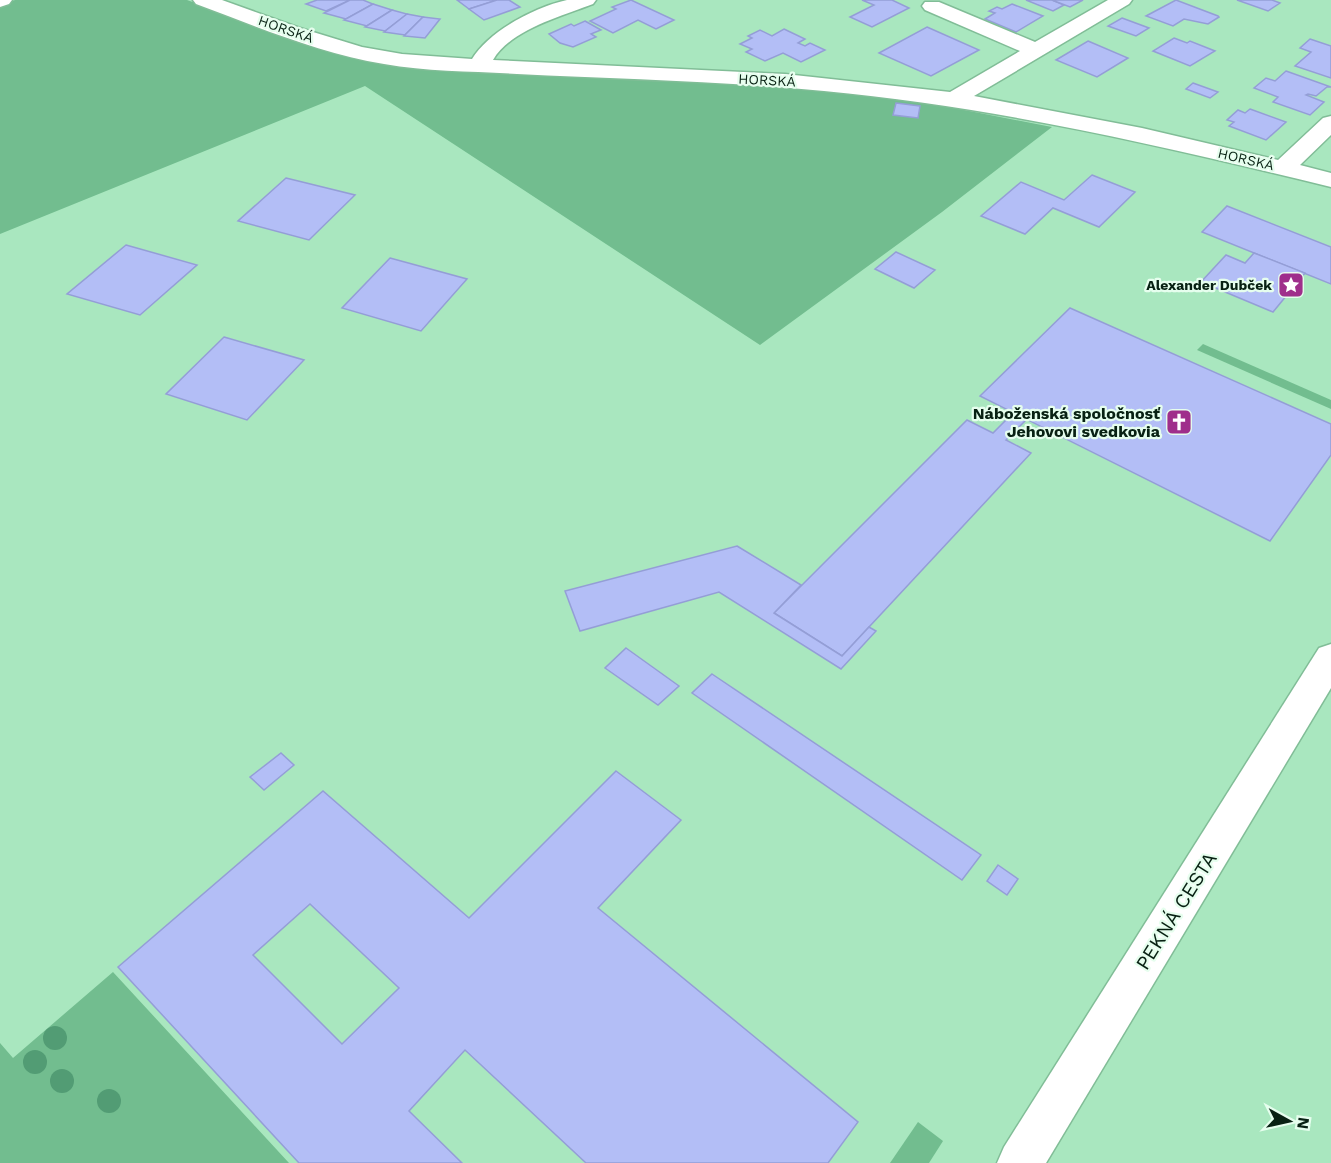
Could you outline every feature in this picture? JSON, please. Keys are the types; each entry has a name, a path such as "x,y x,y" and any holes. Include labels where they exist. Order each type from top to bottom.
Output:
{"street":[{"name":"HORSKÁ","path":"203,0 327,43 410,61 820,83 952,100 1066,120 1331,180"},
{"path":"479,65 483,55 493,44 554,5 586,0"},
{"path":"952,100 1122,0"},
{"path":"932,6 1036,50"},
{"path":"1283,168 1331,123"},
{"name":"PEKNÁ CESTA","path":"1020,1163 1331,658"}],"green space":[{"path":"15,0 187,0 321,47 476,71 761,85 862,93 908,99 1052,127 942,212 760,345 365,86 0,234 0,5"},
{"path":"1203,344 1331,400 1331,409 1197,350"},
{"path":"113,972 289,1163 0,1163 0,1043 13,1058"},
{"path":"918,1122 943,1141 929,1163 890,1163"}],"building":[{"path":"317,0 350,0 326,11 306,4"},
{"path":"350,0 363,0 373,4 346,19 324,13"},
{"path":"457,0 497,0 469,9"},
{"path":"497,0 509,0 520,7 484,20 469,9"},
{"path":"631,0 674,20 656,29 638,20 613,33 590,21 616,9 612,7"},
{"path":"862,0 892,0 909,8 872,27 850,17 874,5"},
{"path":"1026,0 1052,0 1064,5 1053,11"},
{"path":"1052,0 1083,0 1070,7"},
{"path":"1176,0 1219,17 1208,24 1184,19 1173,26 1146,16"},
{"path":"1237,0 1272,0 1280,3 1268,11"},
{"path":"373,4 392,10 367,26 344,20"},
{"path":"1012,4 1043,16 1016,32 985,19 995,13 989,11 997,7 1002,9"},
{"path":"392,10 407,14 385,31 365,27"},
{"path":"407,14 423,17 405,35 384,32"},
{"path":"423,17 440,19 425,38 404,36"},
{"path":"1122,18 1149,28 1136,36 1108,26"},
{"path":"585,21 601,30 591,34 596,37 573,47 560,43 549,34 571,24 574,26"},
{"path":"927,27 979,50 931,76 879,53"},
{"path":"784,29 805,39 798,43 805,46 810,43 825,50 801,62 783,53 765,61 746,52 752,49 740,44 752,38 748,36 760,30 772,36"},
{"path":"1174,38 1187,43 1190,41 1215,51 1190,66 1153,51"},
{"path":"1310,39 1331,46 1331,78 1295,66 1311,52 1300,48"},
{"path":"1088,41 1128,58 1097,77 1056,60"},
{"path":"1286,71 1331,87 1327,87 1316,96 1306,95 1324,102 1310,115 1273,102 1278,97 1254,88 1266,78 1275,81"},
{"path":"1193,83 1218,92 1210,98 1186,89"},
{"path":"896,103 920,106 918,118 893,115"},
{"path":"1250,109 1286,122 1266,140 1229,126 1234,122 1227,120 1238,110 1245,113"},
{"path":"1092,175 1135,192 1099,227 1053,208 1025,234 981,216 1021,182 1064,200"},
{"path":"286,178 355,195 309,240 238,221"},
{"path":"1227,206 1331,247 1331,284 1202,232"},
{"path":"126,245 197,265 140,315 67,294"},
{"path":"896,252 935,270 914,288 875,269"},
{"path":"1254,253 1305,273 1273,312 1201,282 1226,255 1245,263"},
{"path":"390,258 467,279 421,331 342,308"},
{"name":"Náboženská spoločnosť Jehovovi svedkovia","path":"1070,308 1331,424 1331,455 1270,541 980,396"},
{"path":"224,337 304,360 247,420 166,394"},
{"path":"1013,413 1027,419 1006,440 1031,453 842,656 774,613 967,420 993,433"},
{"path":"737,546 801,585 774,613 842,656 869,627 876,631 841,669 719,592 580,631 565,591"},
{"path":"626,648 679,686 658,705 605,668"},
{"path":"712,674 981,855 962,880 692,693"},
{"path":"281,753 294,765 264,790 250,777"},
{"path":"616,771 681,820 598,908 858,1122 828,1163 586,1163 465,1050 409,1111 462,1163 299,1163 118,967 323,791 469,918","holes":["310,904 399,988 342,1044 253,955"]},
{"path":"998,865 1018,879 1007,895 987,881"}],"place":[{"name":"Alexander Dubček","path":"1291,285"},
{"name":"Náboženská spoločnosť Jehovovi svedkovia","path":"1179,422"}]}
